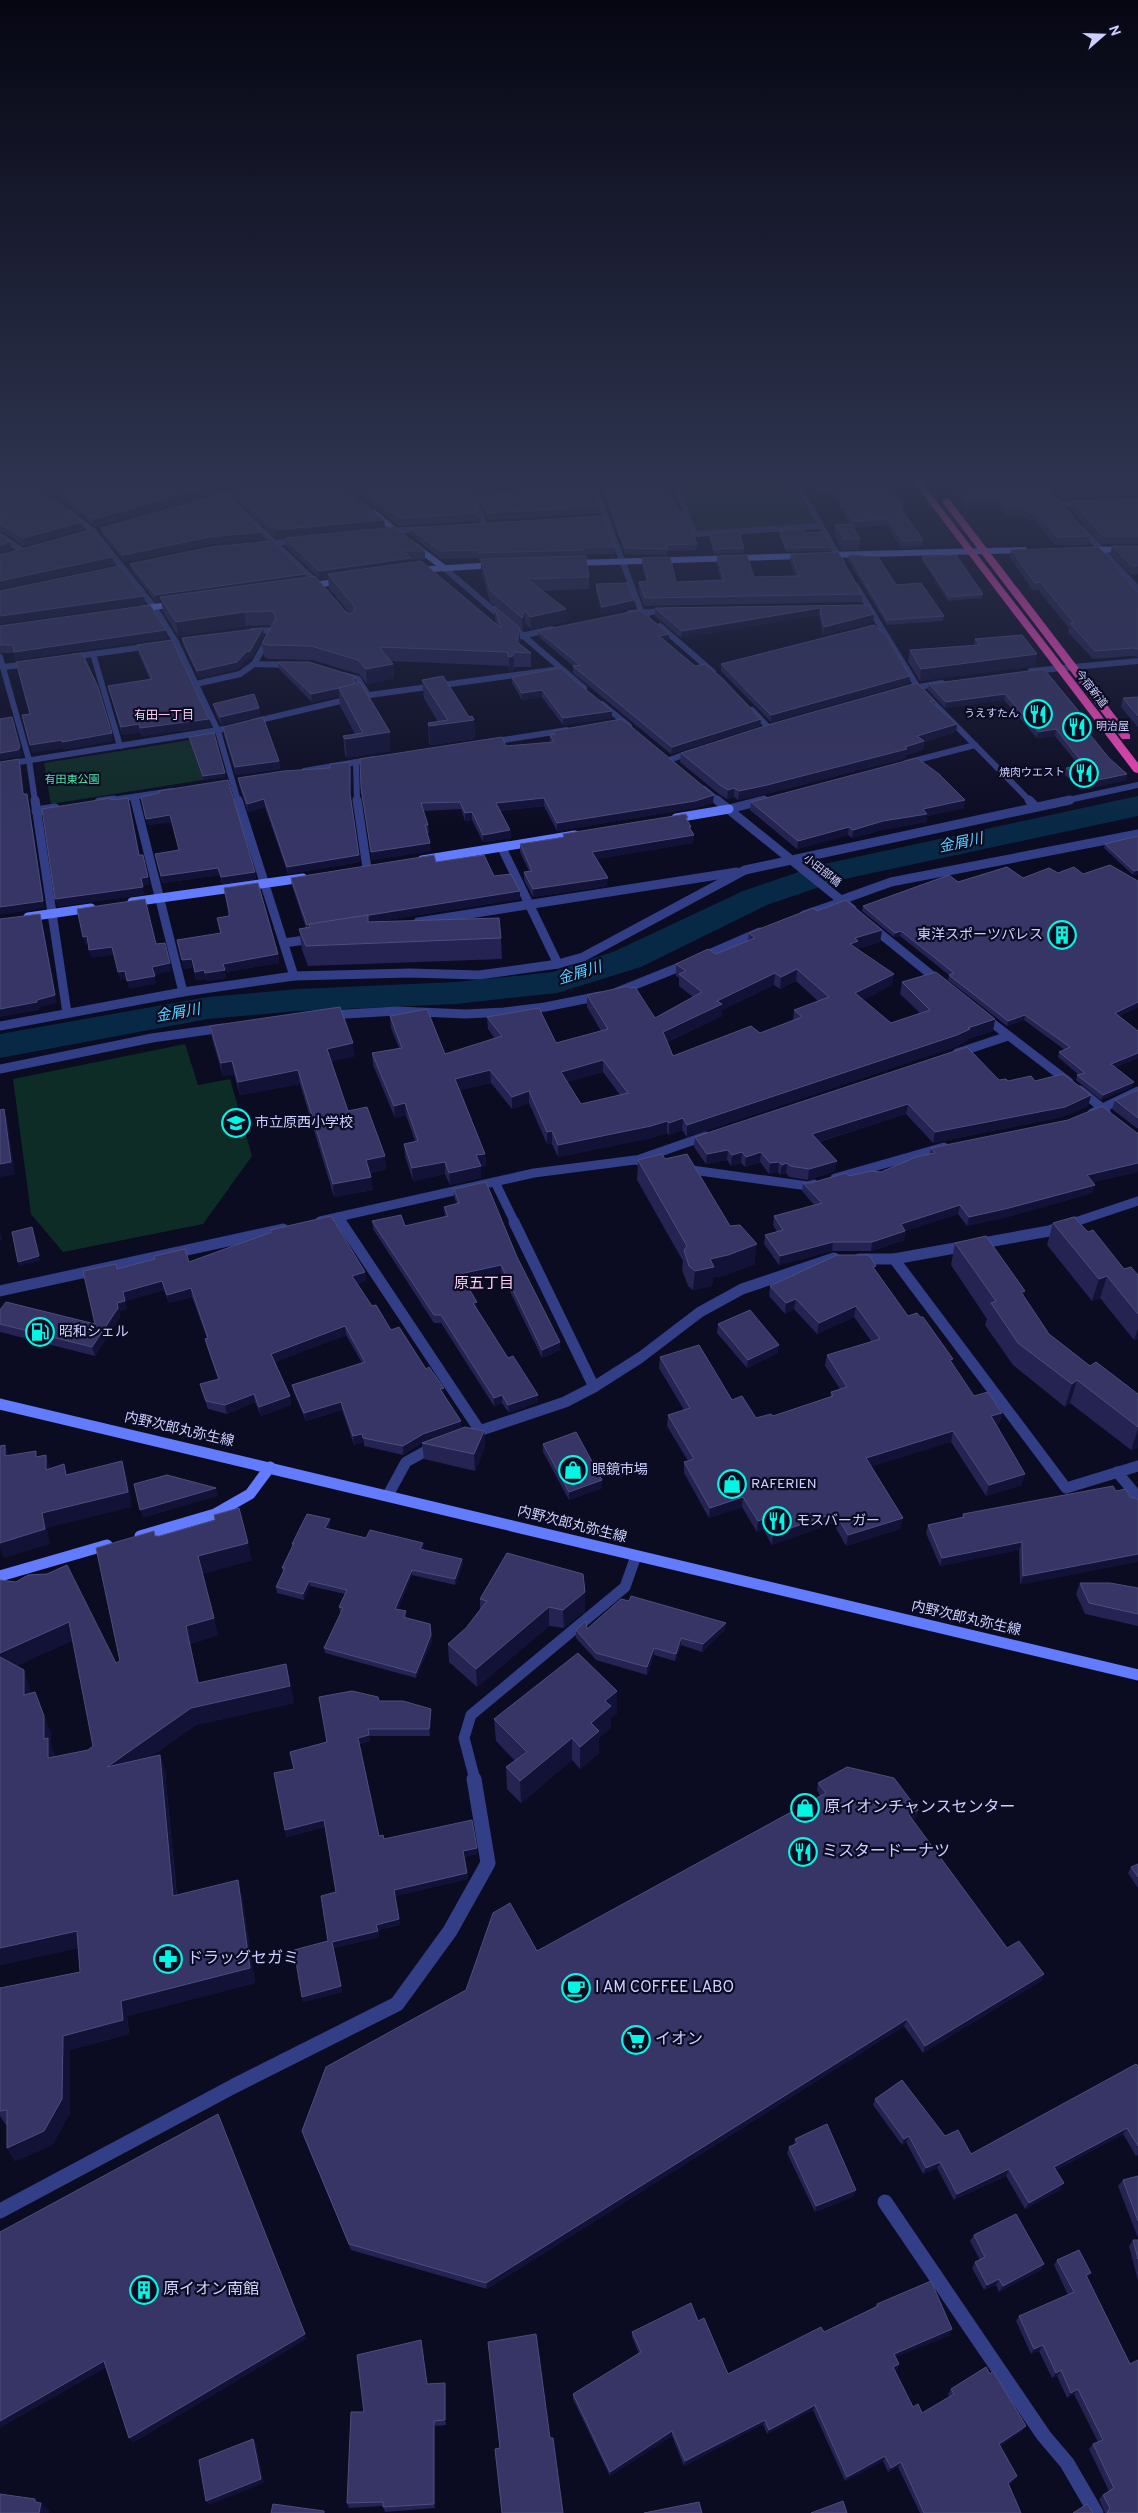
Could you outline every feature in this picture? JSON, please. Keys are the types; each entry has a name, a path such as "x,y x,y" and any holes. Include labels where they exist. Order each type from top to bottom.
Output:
{"highway":[{"name":"今宿新道","path":"1007,597 1138,770"},
{"name":"今宿新道","path":"1020,597 1138,753"}],"street":[{"path":"146,597 176,642 218,731 232,782 294,976"},
{"path":"478,597 588,692"},
{"path":"637,597 642,611 717,675"},
{"path":"863,597 917,686 1036,807"},
{"path":"135,610 183,603"},
{"path":"859,607 868,606"},
{"path":"623,615 642,611 681,610"},
{"path":"871,628 880,625"},
{"path":"521,636 558,628"},
{"path":"196,684 240,674 254,664 273,630 247,631"},
{"path":"167,644 185,641"},
{"path":"66,658 157,645"},
{"path":"93,654 120,746"},
{"path":"0,657 29,760 67,1013"},
{"path":"1020,672 1138,661"},
{"path":"3,667 39,662"},
{"path":"254,664 301,665"},
{"path":"709,669 719,666"},
{"path":"247,724 368,695 561,669"},
{"path":"339,674 358,679 368,695"},
{"path":"899,691 917,686 954,681"},
{"path":"596,698 636,732"},
{"path":"744,701 769,728"},
{"path":"614,723 623,721"},
{"path":"760,730 778,725"},
{"path":"0,765 218,731 237,726"},
{"path":"480,743 575,728"},
{"path":"899,765 975,745"},
{"path":"669,760 696,751"},
{"path":"663,754 677,766"},
{"path":"298,772 384,758"},
{"path":"356,762 356,804 367,868"},
{"path":"222,784 241,781"},
{"name":"小田部橋","path":"699,784 949,989"},
{"path":"412,923 745,870 1138,785"},
{"path":"95,802 183,790"},
{"path":"134,797 183,992"},
{"path":"663,820 729,809 776,797"},
{"path":"36,811 66,807"},
{"path":"415,861 587,833"},
{"path":"790,920 891,882 1138,834"},
{"path":"502,848 558,964"},
{"path":"358,870 376,867"},
{"path":"0,1026 183,992 294,976 410,973 478,975 558,964 583,957 616,941 745,870"},
{"path":"120,904 311,877"},
{"path":"18,919 100,907"},
{"path":"319,1016 397,1011 466,1014 545,1008 581,1001 649,981 772,928"},
{"path":"284,943 323,937"},
{"path":"979,1012 1117,1120"},
{"path":"0,1069 152,1038 231,1027"},
{"path":"943,1057 1008,1036"},
{"path":"1080,1117 1104,1108 1138,1091"},
{"path":"309,1223 534,1173 635,1160 719,1132"},
{"path":"635,1160 808,1186 878,1164 958,1144"},
{"path":"495,1182 594,1387"},
{"path":"462,1437 565,1402 594,1387 640,1357 700,1312 742,1289 832,1258 894,1259 1049,1231 1131,1201 1138,1201"},
{"path":"338,1217 480,1431"},
{"path":"0,1291 290,1228"},
{"path":"894,1259 1066,1488 1138,1466"},
{"name":"内野次郎丸弥生線","path":"0,1404 1138,1675"},
{"path":"388,1495 406,1462 426,1449 444,1443"},
{"path":"0,1576 215,1514 250,1494 270,1467"},
{"path":"1117,1472 1138,1498"},
{"path":"0,2211 234,2086 397,2004 450,1931 488,1863 479,1798 464,1738 471,1715 625,1587 636,1556"},
{"path":"885,2202 1044,2436 1067,2463 1096,2513"}],"green space":[{"name":"有田東公園","path":"210,737 221,777 51,804 44,763"},
{"path":"185,1044 198,1085 230,1079 252,1156 203,1224 63,1252 31,1214 13,1079"}],"water":[{"path":"1138,797 1138,806 1111,814 1107,803"}],"building":[{"path":"0,597 135,597 0,616"},
{"path":"160,597 333,597 350,614 354,611 354,606 347,597 464,597 501,628 494,606 520,628 517,642 531,653 514,652 513,656 509,657 507,652 379,647 393,664 366,669 358,660 311,646 267,645 262,643 276,618 273,611 244,612 176,622"},
{"path":"498,597 551,597 566,609 530,617 525,610 522,618"},
{"path":"599,597 633,597 634,600 602,607"},
{"path":"874,597 931,597 944,616 887,620"},
{"path":"1053,597 1138,597 1138,649 1095,651 1070,623 1074,623"},
{"path":"150,605 166,630 14,652 13,645 0,645 0,626"},
{"path":"868,605 874,614 824,627 820,608 682,631 655,608"},
{"path":"640,610 669,634 659,636 695,666 705,664 722,678 761,719 672,747 573,666 580,665 538,631"},
{"path":"874,625 886,635 910,676 771,715 721,664"},
{"path":"263,628 250,651 246,652 237,662 197,671 182,638"},
{"path":"1022,635 1037,654 921,669 910,650 980,645 975,639"},
{"path":"172,640 209,719 140,728 139,724 121,727 108,686 152,679 137,645"},
{"path":"82,653 98,687 112,733 62,742 62,740 30,745 22,715 30,714 16,662"},
{"path":"278,662 309,662 354,676 356,678 353,679 355,684 311,694"},
{"path":"560,668 612,711 563,718 542,690 522,693 512,677"},
{"path":"1044,669 1090,725 1083,726 1109,758 1127,774 1083,783 1066,768 1077,766 1075,763 1082,762 1056,729 1038,732 1005,694 946,702 929,684"},
{"path":"443,676 469,717 472,716 474,720 429,726 428,723 448,720 422,680"},
{"path":"360,682 390,732 345,739 343,736 363,733 339,688"},
{"path":"917,683 935,701 930,701 957,724 917,736 924,741 905,747 907,749 739,791 734,788 728,790 720,785 681,753 771,724"},
{"path":"254,694 259,708 220,717 213,704"},
{"path":"1138,697 1138,716 1123,698"},
{"path":"12,717 20,747 18,750 0,753 0,719"},
{"path":"263,717 279,761 235,767 223,727"},
{"path":"622,719 714,795 695,801 557,823 544,798 496,803 510,830 483,835 472,812 465,813 460,802 421,803 428,825 425,825 430,843 371,852 361,788 360,759 502,737 506,746 554,742 550,735 555,734 553,731"},
{"path":"214,733 225,773 203,776 189,737"},
{"path":"917,758 939,774 965,800 923,809 927,814 883,821 853,830 849,827 798,841 751,802"},
{"path":"19,759 23,794 27,794 43,901 0,907 0,762"},
{"path":"350,762 350,794 359,855 287,867 264,799 247,804 238,778 284,771 330,768 330,764"},
{"path":"228,780 255,872 221,877 218,868 161,876 155,854 179,850 170,815 146,819 141,797 159,793 159,791"},
{"path":"111,798 111,800 128,798 139,855 143,855 148,877 141,878 143,887 55,899 42,809"},
{"path":"686,814 691,827 689,827 694,835 592,852 608,878 533,889 524,872 532,871 520,844 560,838 564,837 563,834"},
{"path":"1138,836 1138,870 1134,871 1105,844"},
{"path":"434,855 436,862 484,855 494,876 511,874 520,891 307,925 291,878"},
{"path":"1110,865 1138,881 1138,1002 1115,1013 1138,1031 1138,1053 1111,1064 1134,1082 1103,1095 1077,1075 1085,1073 1059,1052 1070,1047 1025,1015 1008,1021 949,975 954,973 901,931 895,933 863,906 949,875 958,882 1007,867 1023,878 1049,868 1058,873 1074,867 1083,874"},
{"path":"258,883 278,954 223,964 225,970 205,973 204,970 195,972 192,959 182,960 177,940 221,933 217,918 229,916 224,888"},
{"path":"145,899 156,944 165,943 170,963 152,967 155,976 127,981 125,971 118,972 112,947 89,950 87,936 83,937 77,909"},
{"path":"846,900 882,930 855,938 858,941 850,944 894,974 855,993 891,1023 930,1010 902,982 936,972 995,1019 968,1028 970,1029 957,1035 687,1125 683,1118 669,1123 667,1121 558,1145 552,1131 547,1132 529,1091 512,1097 490,1070 455,1079 485,1154 476,1155 481,1166 449,1173 445,1162 412,1168 404,1144 418,1141 405,1103 394,1106 372,1053 402,1048 390,1016 427,1009 445,1054 502,1036 487,1017 539,1008 556,1043 608,1029 587,995 628,986 630,988 635,987 655,1018 702,992 679,974 686,971 676,964 708,949 716,954 755,938 749,933 813,908 817,911","holes":["797,969 829,997 794,1010 802,1017 760,1033 751,1026 673,1056 663,1032 722,1004 717,1001 775,973 781,977","603,1060 628,1093 581,1104 561,1072"]},
{"path":"40,914 55,995 37,1000 37,1002 0,1009 0,919"},
{"path":"368,915 368,922 499,918 501,938 306,946 299,929 310,927 309,924"},
{"path":"340,1007 353,1043 327,1049 348,1111 367,1107 385,1156 366,1160 371,1177 333,1184 298,1070 238,1082 232,1061 221,1063 210,1026"},
{"path":"967,1047 999,1080 1006,1079 1008,1081 1031,1076 1035,1081 1063,1074 1091,1095 1065,1107 935,1132 908,1104 812,1134 837,1161 809,1169 790,1166 787,1163 782,1165 779,1162 770,1163 761,1152 746,1157 742,1152 732,1155 728,1150 707,1154 695,1137"},
{"path":"1138,1090 1138,1118 1115,1100"},
{"path":"1102,1106 1138,1133 1138,1163 1087,1175 1095,1185 969,1217 960,1205 901,1224 905,1231 872,1242 833,1242 780,1256 765,1235 783,1230 774,1216 822,1203 803,1183 811,1183 846,1173 849,1176 871,1171 881,1172 916,1157 935,1153 931,1148 1068,1120"},
{"path":"4,1109 11,1162 0,1164 0,1110"},
{"path":"662,1154 665,1159 687,1154 730,1226 740,1225 757,1244 728,1255 710,1259 714,1267 695,1271 689,1266 684,1250 687,1246 638,1160"},
{"path":"486,1182 517,1257 560,1342 542,1350 501,1265 460,1274 477,1302 473,1303 508,1358 513,1356 538,1395 508,1405 502,1395 494,1398 441,1315 434,1315 372,1221 401,1215 405,1226 448,1216 444,1207 459,1203 454,1189"},
{"path":"331,1216 365,1272 352,1276 372,1306 376,1305 391,1330 399,1327 426,1369 429,1367 444,1388 440,1389 461,1421 423,1434 403,1446 363,1438 362,1434 353,1436 341,1402 304,1413 292,1385 365,1362 345,1326 271,1354 290,1396 259,1407 254,1394 225,1405 206,1401 200,1384 219,1379 205,1339 208,1338 191,1288 167,1295 162,1281 123,1292 125,1301 117,1303 118,1308 92,1347 0,1324 0,1310 6,1302 95,1324 83,1271 116,1264 117,1269 155,1259 154,1256 185,1249 189,1262 272,1232 270,1230"},
{"path":"1074,1217 1088,1232 1093,1230 1124,1269 1131,1267 1138,1275 1138,1314 1107,1276 1099,1279 1053,1223"},
{"path":"32,1227 39,1256 18,1262 12,1232"},
{"path":"986,1236 1025,1291 1021,1292 1049,1334 1090,1366 1096,1362 1138,1394 1138,1427 1077,1380 1072,1384 1018,1343 991,1303 996,1301 955,1243"},
{"path":"837,1255 869,1255 876,1266 873,1267 908,1316 917,1313 920,1317 923,1317 953,1359 950,1360 974,1396 988,1392 1002,1413 991,1416 1025,1474 989,1485 953,1431 866,1458 903,1518 848,1535 835,1513 773,1534 764,1519 758,1521 743,1497 710,1508 684,1462 694,1459 668,1415 690,1408 660,1357 699,1345 732,1400 742,1396 756,1418 771,1414 773,1416 833,1396 831,1392 847,1387 827,1355 880,1339 856,1306 819,1323 796,1299 786,1303 770,1286"},
{"path":"750,1310 779,1345 748,1360 718,1324"},
{"path":"465,1427 484,1431 474,1454 422,1443"},
{"name":"眼鏡市場","path":"576,1432 602,1480 569,1492 543,1444"},
{"path":"5,1445 5,1456 36,1451 36,1457 46,1455 46,1470 64,1464 66,1475 122,1461 128,1492 42,1513 45,1529 0,1543 0,1446"},
{"path":"167,1475 216,1488 140,1510 134,1484"},
{"path":"1113,1486 1116,1491 1126,1489 1130,1497 1138,1499 1138,1554 1023,1576 1022,1542 942,1558 928,1525 964,1517 963,1514"},
{"path":"239,1508 248,1543 198,1556 214,1618 186,1626 198,1683 286,1664 290,1686 191,1708 107,1767 160,1755 173,1896 238,1880 250,1968 121,2001 123,2020 63,2036 62,2099 44,2131 7,2148 7,2110 0,2111 0,1988 80,1972 77,1931 0,1948 0,1657 24,1670 24,1695 35,1692 44,1716 44,1739 48,1738 48,1758 88,1750 93,1746 69,1622 0,1653 0,1580 16,1582 28,1575 47,1574 67,1565 116,1663 120,1661 96,1548 154,1531 155,1536 160,1536 215,1520 214,1515"},
{"path":"307,1514 330,1519 325,1528 366,1538 370,1530 423,1543 420,1549 462,1559 455,1579 412,1570 395,1609 406,1611 403,1617 430,1624 431,1635 416,1673 324,1648 343,1608 339,1607 347,1590 309,1581 303,1594 276,1587 285,1568 282,1568 294,1543 292,1544"},
{"path":"507,1553 583,1574 585,1592 563,1610 549,1607 476,1669 448,1644 466,1628 487,1601 480,1599"},
{"path":"1080,1583 1110,1583 1138,1588 1138,1614 1089,1603"},
{"path":"631,1596 726,1623 703,1644 681,1638 676,1654 654,1648 647,1667 596,1653 576,1630 586,1621 587,1629 621,1599 629,1601"},
{"path":"578,1653 617,1691 605,1701 611,1706 591,1723 599,1731 580,1747 572,1738 520,1781 506,1767 527,1752 494,1719"},
{"path":"352,1691 378,1697 379,1701 403,1701 431,1709 429,1729 368,1729 369,1735 358,1738 379,1836 383,1835 384,1839 472,1820 477,1848 463,1851 467,1873 394,1890 399,1919 376,1925 378,1931 332,1942 341,1986 302,1997 294,1950 328,1941 321,1896 336,1892 324,1820 285,1830 274,1773 294,1769 290,1752 327,1742 319,1697"},
{"name":"イオン","path":"847,1767 894,1778 918,1810 909,1815 1007,1948 1019,1941 1044,1974 925,2046 907,2019 486,2283 349,2244 302,2131 326,2067 466,1990 493,1913 510,1903 537,1951 826,1793 818,1783"},
{"path":"1138,1864 1138,1877 1131,1867"},
{"path":"1136,2064 1138,2066 1138,2146 1127,2128 1054,2167 1064,2183 1029,2203 1009,2169 957,2194 940,2162 926,2168 909,2136 904,2139 875,2099 902,2080 945,2136 958,2130 971,2154"},
{"name":"原イオン南館","path":"218,2114 305,2334 129,2438 104,2361 0,2421 0,2232"},
{"path":"827,2124 856,2190 816,2206 789,2147 798,2143 795,2139"},
{"path":"1138,2176 1138,2221 1123,2180"},
{"path":"1016,2214 1044,2264 1003,2286 999,2279 987,2285 975,2262 985,2257 974,2235"},
{"path":"1133,2240 1138,2240 1138,2259"},
{"path":"1079,2250 1091,2273 1086,2275 1130,2364 1138,2360 1138,2513 1107,2513 1110,2508 1103,2495 1114,2488 1093,2444 1103,2440 1078,2389 1071,2393 1061,2370 1056,2373 1043,2345 1034,2349 1019,2316 1074,2292 1057,2260"},
{"path":"931,2281 952,2329 894,2354 899,2364 893,2367 913,2407 918,2404 922,2413 954,2394 951,2389 986,2367 990,2374 993,2371 1026,2426 999,2444 1017,2476 1008,2483 1021,2513 924,2513 901,2462 891,2468 885,2456 847,2477 815,2405 769,2430 765,2420 685,2461 672,2431 610,2472 573,2394 641,2352 632,2332 691,2303 698,2321 704,2318 728,2374 821,2327 824,2332 878,2306 877,2304"},
{"path":"536,2334 550,2438 553,2438 563,2513 502,2513 495,2449 500,2448 488,2342"},
{"path":"421,2340 427,2384 445,2383 445,2420 434,2421 434,2504 383,2507 383,2502 347,2503 351,2412 364,2412 357,2355"},
{"path":"253,2439 261,2479 206,2501 199,2460"},
{"path":"0,2494 35,2499 35,2502 41,2503 39,2513 0,2513"},
{"path":"843,2501 847,2513 811,2513"},
{"path":"699,2502 702,2513 644,2513"},
{"path":"273,2504 324,2511 324,2513 271,2513"},
{"path":"1087,2504 1093,2513 1073,2513"}],"waterway":[{"name":"金屑川","path":"0,1046 208,1008 298,1000 456,993 557,982 628,959 755,898 831,872 1138,806"}],"place":[{"name":"うえすたん","path":"1038,714"},
{"name":"明治屋","path":"1077,727"},
{"name":"焼肉ウエスト","path":"1084,773"},
{"name":"東洋スポーツパレス","path":"1062,935"},
{"name":"市立原西小学校","path":"236,1123"},
{"name":"昭和シェル","path":"40,1332"},
{"name":"眼鏡市場","path":"573,1470"},
{"name":"RAFERIEN","path":"732,1484"},
{"name":"モスバーガー","path":"777,1521"},
{"name":"原イオンチャンスセンター","path":"805,1808"},
{"name":"ミスタードーナツ","path":"803,1852"},
{"name":"ドラッグセガミ","path":"168,1959"},
{"name":"I AM COFFEE LABO","path":"576,1988"},
{"name":"イオン","path":"636,2040"},
{"name":"原イオン南館","path":"144,2290"}],"district":[{"name":"有田一丁目","path":"164,716"},
{"name":"原五丁目","path":"484,1284"}]}
